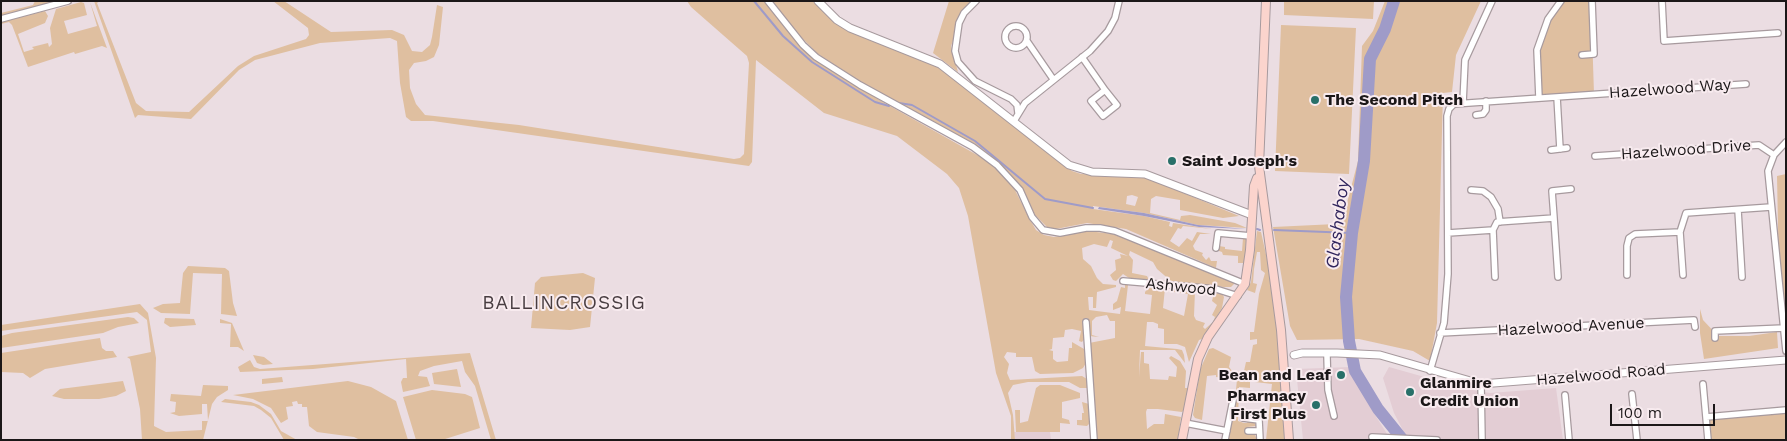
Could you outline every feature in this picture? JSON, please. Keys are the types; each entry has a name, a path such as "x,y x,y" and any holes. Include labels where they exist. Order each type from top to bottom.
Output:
{"main road":[{"path":"1266,1 1259,154 1260,177 1276,285 1289,440"},
{"path":"1182,440 1195,370 1202,349 1214,328 1245,284 1255,181 1260,177"}],"street":[{"path":"1,19 68,1"},
{"path":"768,1 797,38 816,56 860,86 973,147 996,165 1020,190 1032,216 1043,230 1060,232 1086,228 1115,231 1245,284"},
{"path":"818,1 837,20 850,28 940,64 1059,158 1075,168 1092,172 1146,174 1252,215"},
{"path":"976,1 964,13 959,23 955,51 958,62 975,81 1011,99 1017,105 1018,113"},
{"path":"1014,121 1025,103 1082,57 1108,31 1115,18 1119,1"},
{"path":"1430,371 1444,323 1448,274 1449,109 1454,104 1463,103 1465,60 1492,1"},
{"path":"1539,98 1539,44 1548,19 1560,1"},
{"path":"1582,55 1594,54 1592,1"},
{"path":"1662,1 1664,41 1778,33"},
{"path":"1027,41 1018,48 1011,47 1006,41 1005,33 1013,26 1020,26 1026,30 1027,41 1053,79"},
{"path":"1082,57 1117,105 1103,116 1091,101 1105,90"},
{"name":"Hazelwood Way","path":"1463,103 1746,84"},
{"path":"1551,150 1564,149 1557,97"},
{"path":"1476,115 1482,114 1486,110 1486,101"},
{"path":"1786,142 1774,155 1768,171 1786,351"},
{"name":"Hazelwood Drive","path":"1595,156 1759,145 1774,155"},
{"path":"1558,277 1552,191 1571,189"},
{"path":"1471,190 1483,191 1491,197 1498,209 1500,222"},
{"path":"1683,275 1680,232 1686,213 1772,207"},
{"path":"1738,210 1742,277"},
{"path":"1495,277 1493,230 1497,222 1554,218"},
{"path":"1448,233 1493,230"},
{"path":"1627,275 1626,246 1629,238 1636,234 1680,232"},
{"path":"1216,248 1218,233 1251,236"},
{"name":"Ashwood","path":"1123,281 1216,289 1238,296"},
{"name":"Hazelwood Avenue","path":"1440,333 1694,320 1695,327"},
{"path":"1086,322 1094,440"},
{"path":"1716,338 1715,331 1784,328"},
{"path":"1294,355 1302,353 1344,354"},
{"path":"1283,355 1327,356 1344,354"},
{"name":"Hazelwood Road","path":"1344,354 1380,355 1430,371 1481,384 1786,360"},
{"path":"1327,356 1328,390 1334,416"},
{"path":"1481,384 1482,440"},
{"path":"1703,384 1708,440"},
{"path":"1632,394 1637,440"},
{"path":"1225,440 1234,395"},
{"path":"1565,395 1569,440"},
{"path":"1706,417 1786,410"},
{"path":"1243,418 1259,420 1260,440"},
{"path":"1186,423 1226,430"},
{"path":"1248,431 1259,431"},
{"path":"1372,437 1411,437 1437,440"}],"shaded area":[{"path":"35,1 59,1 1,16 1,13 33,5"},
{"path":"94,1 100,1 97,3 136,103 146,111 189,112 238,66 254,56 306,39 309,35 308,28 273,1 284,1 331,32 392,30 404,35 412,51 422,52 430,45 437,5 443,7 439,45 434,57 426,61 414,63 409,70 410,88 416,104 425,115 519,125 734,159 740,158 744,154 749,63 747,56 691,7 687,1 765,1 789,33 814,58 881,101 986,160 1012,184 1036,230 1044,235 1054,237 1088,231 1113,234 1235,283 1231,287 1224,287 1171,281 1157,269 1153,262 1130,251 1129,255 1133,260 1132,273 1147,276 1149,280 1129,278 1123,274 1116,281 1110,275 1116,270 1115,260 1121,258 1120,254 1128,256 1111,248 1113,241 1110,240 1107,247 1094,244 1082,248 1083,259 1091,266 1097,278 1103,284 1116,285 1116,287 1097,292 1096,308 1093,308 1093,297 1088,297 1089,310 1120,314 1121,307 1113,310 1113,304 1117,301 1121,287 1125,288 1125,285 1128,285 1125,311 1150,314 1152,295 1145,294 1145,292 1149,287 1165,288 1163,308 1184,316 1188,294 1174,292 1170,288 1195,291 1194,316 1196,320 1205,323 1203,327 1205,329 1213,322 1215,317 1212,315 1217,305 1212,301 1213,297 1203,291 1222,294 1224,297 1222,308 1216,318 1208,329 1202,339 1199,340 1189,362 1185,347 1177,344 1164,344 1164,329 1158,328 1158,324 1147,322 1145,346 1182,350 1184,355 1185,363 1175,350 1140,350 1139,377 1141,352 1144,352 1144,363 1149,364 1150,379 1168,380 1169,376 1176,377 1177,367 1169,358 1171,356 1180,361 1186,371 1185,388 1188,388 1184,410 1182,412 1147,409 1146,412 1147,429 1154,424 1164,424 1165,414 1181,417 1178,440 1097,440 1089,343 1115,338 1115,321 1110,321 1107,315 1096,317 1092,321 1092,335 1099,337 1089,336 1088,318 1083,319 1085,338 1082,342 1079,341 1081,331 1072,329 1065,330 1064,337 1053,338 1052,349 1049,350 1053,351 1053,359 1057,362 1068,361 1069,348 1072,348 1072,342 1084,349 1086,363 1083,368 1073,373 1040,374 1035,371 1032,357 1016,357 1016,353 1007,352 1004,357 1009,364 1007,373 1010,380 1082,376 1087,379 1088,388 1080,388 1069,382 1028,382 1013,385 1008,393 1013,415 1015,440 1011,440 1011,416 996,373 968,216 959,188 947,174 897,136 824,113 756,60 752,162 749,166 433,121 411,121 406,117 400,83 397,41 390,38 320,43 255,60 239,70 191,119 138,115 135,118"},
{"path":"772,1 815,1 836,22 931,61 948,72 1072,171 1081,174 1145,177 1239,216 1223,218 1180,210 1180,200 1156,196 1151,199 1150,213 1180,220 1181,216 1190,215 1235,223 1247,228 1198,225 1144,213 1093,206 1093,209 1144,216 1170,222 1169,226 1172,227 1173,223 1212,229 1183,226 1181,229 1178,228 1170,241 1179,247 1187,238 1192,241 1197,232 1211,234 1200,234 1193,246 1195,250 1203,253 1202,255 1206,260 1209,257 1211,261 1217,261 1216,268 1126,229 1087,223 1056,229 1047,227 1035,215 1023,189 990,155 975,144 861,82 818,54 793,29","holes":["1127,196 1138,197 1135,206 1126,204"]},
{"path":"949,1 974,1 967,6 951,46 958,72 933,53"},
{"path":"1284,1 1374,1 1373,19 1284,15"},
{"path":"1385,1 1481,1 1456,55 1452,92 1443,93 1437,323 1430,361 1413,351 1359,339 1297,340 1290,326 1273,227 1336,224 1343,218 1358,161 1362,46 1373,31"},
{"path":"1559,1 1591,1 1594,94 1539,98 1537,50"},
{"path":"81,2 84,3 87,15 64,21 68,34 97,26 90,2 107,48 102,46 75,54 74,52 28,67 12,25 9,22 1,24 1,22 45,11 48,16 45,23 18,34 24,52 34,49 32,47 48,43 49,47 52,44 50,28 56,9"},
{"name":"The Second Pitch","path":"1281,25 1356,28 1349,174 1275,171"},
{"path":"1786,174 1786,311 1779,278 1777,176"},
{"path":"1099,207 1144,213 1198,225 1247,229 1199,227 1098,209"},
{"path":"1257,231 1261,232 1273,286 1278,330 1285,440 1266,440 1272,384 1255,382 1255,374 1250,373 1240,374 1240,379 1250,379 1250,388 1239,387 1238,421 1247,423 1248,421 1254,421 1256,426 1247,427 1247,433 1255,435 1257,440 1228,440 1236,399 1238,399 1238,391 1236,390 1237,379 1216,377 1216,375 1207,376 1202,420 1195,418 1193,415 1200,370 1209,349 1213,348 1231,357 1229,367 1232,371 1244,371 1246,362 1250,362 1253,345 1257,344 1257,339 1250,340 1250,332 1254,332 1259,294 1265,273 1261,270 1260,252 1257,252 1254,269 1253,283 1257,284 1255,293 1247,290 1251,282"},
{"path":"1243,238 1246,239 1245,263 1238,263 1238,256 1223,255 1219,251 1219,246 1225,247 1225,249 1242,251"},
{"path":"188,266 225,268 229,271 233,303 237,316 221,314 222,274 193,273 190,314 161,313 153,308 163,304 180,303 183,273"},
{"path":"583,273 595,278 590,327 570,330 531,328 535,283 541,277"},
{"path":"140,304 148,313 156,358 154,426 166,432 202,430 202,421 208,421 203,440 142,440 140,409 130,359 127,357 151,352 147,320 137,312 1,331 1,325"},
{"path":"1700,309 1703,320 1718,336 1749,336 1777,332 1778,348 1704,359 1700,333"},
{"path":"128,317 134,318 139,323 118,327 103,333 1,348 1,336 12,333"},
{"path":"165,318 194,319 196,325 170,327 164,323"},
{"path":"220,319 232,323 244,351 238,347 230,347 231,324 220,323"},
{"path":"100,338 102,348 106,351 113,351 117,357 45,369 30,378 23,373 1,372 1,353"},
{"path":"470,353 496,440 491,440 475,386 465,372 462,361 434,366 420,371 418,376 427,377 430,386 403,392 401,382 403,378 407,378 406,359 313,369 240,372 238,367 250,360 254,367 260,369"},
{"path":"253,355 264,357 273,364 263,365 257,363"},
{"path":"1351,367 1375,415 1391,440 1303,440 1296,369"},
{"path":"1389,367 1467,389 1490,393 1556,388 1563,440 1408,440 1394,413 1383,378"},
{"path":"457,369 461,387 434,384 432,373"},
{"path":"282,377 283,382 262,384 262,379"},
{"path":"123,381 126,391 116,396 99,399 64,399 52,396 60,389"},
{"path":"348,381 371,387 396,401 408,440 360,440 354,437 317,432 309,426 307,407 302,407 302,404 298,404 297,401 292,402 293,406 286,407 288,419 281,423 271,408 253,399 233,395"},
{"path":"203,385 228,386 228,390 217,397 212,404 208,420 207,404 202,404 202,414 179,416 170,413 175,412 176,402 170,401 171,394 201,396"},
{"path":"1040,385 1060,385 1080,393 1080,398 1062,402 1062,418 1069,420 1070,424 1060,423 1060,432 1016,432 1015,410 1020,410 1020,423 1028,421 1036,388"},
{"path":"432,390 465,394 472,397 480,428 442,440 416,440 403,397"},
{"path":"225,399 251,402 259,405 271,414 281,431 297,440 284,440 271,418 254,406 221,402"},
{"path":"1082,402 1089,404 1091,422 1087,426 1077,425 1077,420 1082,420 1082,413 1084,413"},
{"path":"1786,413 1786,440 1711,440 1709,419"},
{"path":"1014,432 1050,432 1051,440 1015,440"}],"waterway":[{"path":"754,1 783,36 812,62 875,102 889,106"},
{"name":"Glashaboy","path":"1394,1 1385,29 1370,59 1364,161 1352,233 1346,297 1349,341 1355,371 1378,409 1403,440"},
{"path":"899,103 912,105 975,141 1045,199 1093,208"},
{"path":"1274,230 1352,233"}],"place":[{"name":"The Second Pitch","path":"1315,100"},
{"name":"Saint Joseph's","path":"1172,161"},
{"name":"Bean and Leaf","path":"1341,375"},
{"name":"Glanmire Credit Union","path":"1410,392"},
{"name":"Pharmacy First Plus","path":"1316,405"}],"district":[{"name":"BALLINCROSSIG","path":"564,303"}]}
